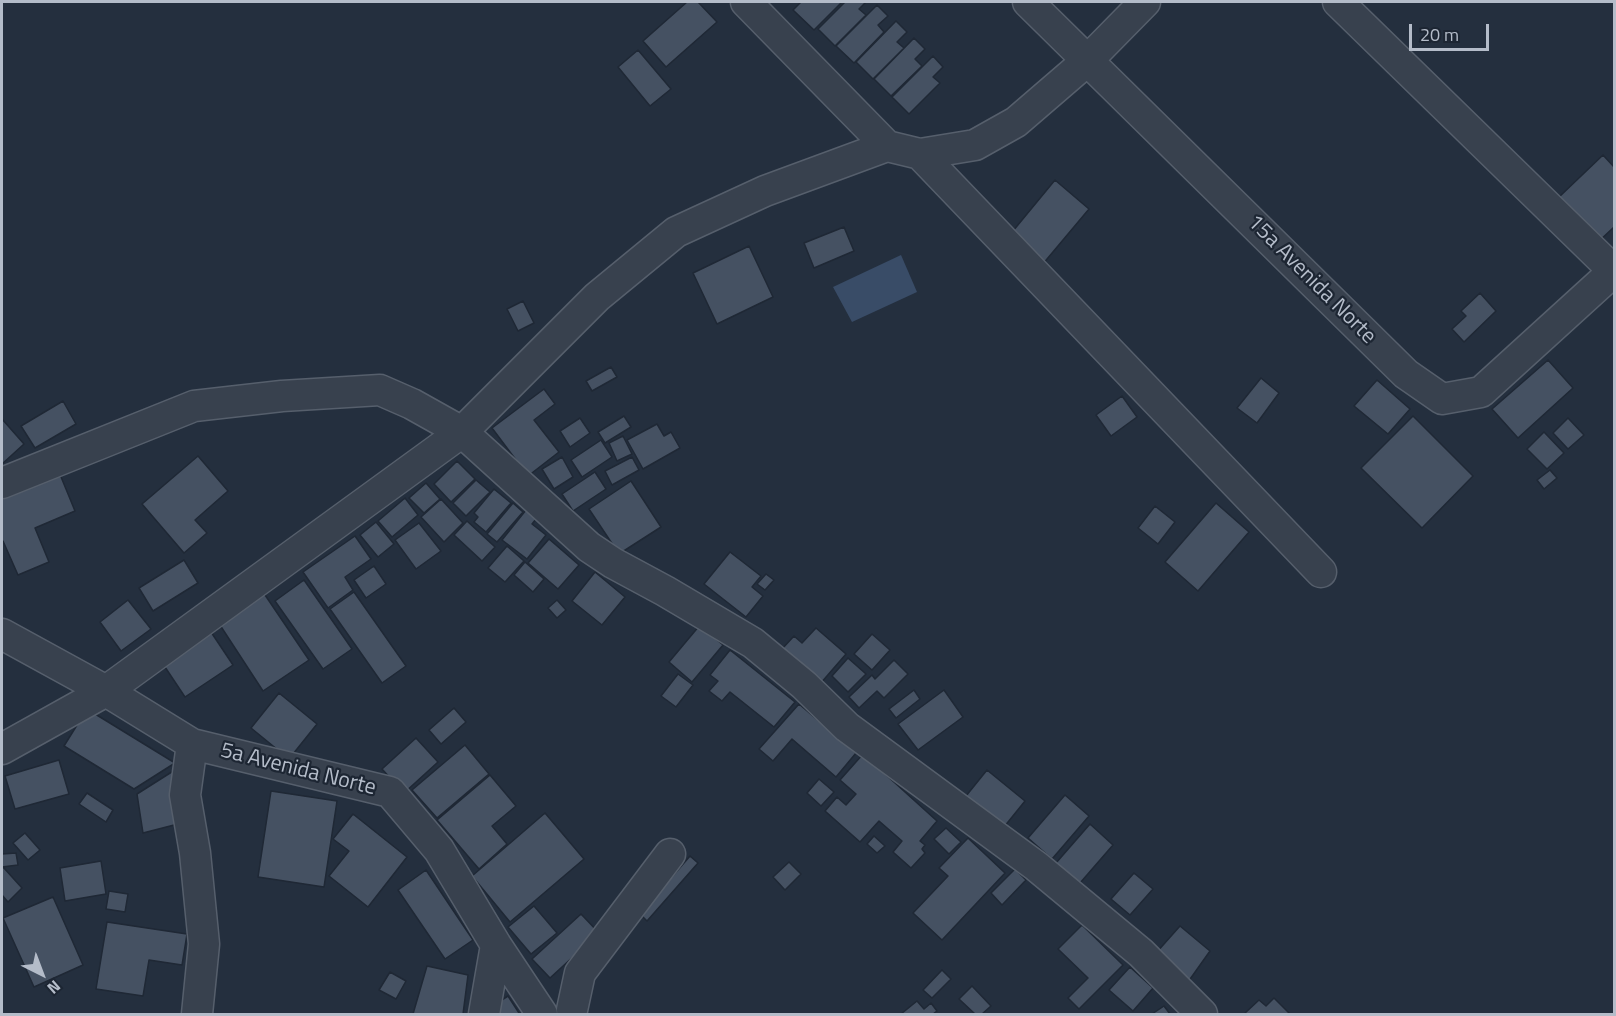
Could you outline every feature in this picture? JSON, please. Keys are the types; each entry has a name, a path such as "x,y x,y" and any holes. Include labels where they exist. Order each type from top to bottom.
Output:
{"street":[{"path":"746,2 887,146 920,154 975,145 1016,122 1088,60 1145,2"},
{"name":"15a Avenida Norte","path":"1028,2 1407,374 1442,399 1481,392 1614,271"},
{"path":"1338,2 1614,271"},
{"path":"2,749 106,691 462,432 597,297 676,232 765,191 887,146"},
{"path":"920,154 1321,572"},
{"path":"2,483 194,406 282,396 380,390 412,404 462,432 589,547 753,643 848,727 1036,866 1141,953 1202,1014"},
{"name":"5a Avenida Norte","path":"2,634 106,691 192,744 390,792 439,850 496,945 538,1007"},
{"path":"192,744 185,795 195,853 204,944 197,1014"},
{"path":"538,1007 578,1012 580,973 670,854"},
{"path":"484,1014 496,945"}],"water":[{"path":"901,255 917,292 852,322 833,287"}],"building":[{"path":"687,2 698,2 717,22 666,67 643,41"},
{"path":"801,2 842,2 814,30 793,10"},
{"path":"845,2 866,2 859,9 866,15 835,46 818,29"},
{"path":"877,5 888,16 878,25 884,32 854,63 836,46"},
{"path":"896,21 907,32 897,42 904,48 873,79 856,62"},
{"path":"914,38 925,49 915,59 922,66 891,96 874,79"},
{"path":"638,50 671,89 650,106 618,67"},
{"path":"933,56 943,67 933,77 940,83 909,114 892,97"},
{"path":"1603,155 1614,167 1614,227 1598,242 1557,199"},
{"path":"1055,180 1089,209 1042,265 1008,237"},
{"path":"844,227 854,251 814,268 804,243"},
{"path":"749,246 773,297 717,324 693,273"},
{"path":"1480,293 1496,311 1464,342 1452,329 1466,316 1461,311"},
{"path":"523,301 534,323 518,331 507,309"},
{"path":"1548,360 1573,388 1518,438 1492,409"},
{"path":"611,367 617,377 592,391 586,381"},
{"path":"1261,378 1279,393 1257,423 1237,408"},
{"path":"1377,380 1410,409 1388,434 1354,406"},
{"path":"544,389 555,404 534,420 559,452 528,476 492,428"},
{"path":"1122,396 1137,417 1111,436 1096,415"},
{"path":"63,401 76,424 35,448 21,426"},
{"path":"624,416 631,427 605,443 598,432"},
{"path":"1413,416 1473,476 1422,528 1361,468"},
{"path":"580,418 590,433 570,447 560,431"},
{"path":"1568,418 1584,435 1568,449 1553,433"},
{"path":"2,419 24,444 2,464"},
{"path":"657,424 664,436 671,432 680,448 643,469 627,440"},
{"path":"1544,432 1564,453 1547,469 1527,449"},
{"path":"623,436 632,454 617,461 609,443"},
{"path":"601,440 612,457 582,477 571,460"},
{"path":"198,456 228,491 195,520 207,533 184,553 142,504"},
{"path":"562,457 573,477 554,489 542,469"},
{"path":"632,457 639,470 612,485 605,471"},
{"path":"457,461 475,479 451,502 434,484"},
{"path":"1550,470 1557,478 1544,489 1537,480"},
{"path":"59,472 75,511 35,528 49,562 18,575 2,541 2,497"},
{"path":"595,472 606,489 573,511 562,494"},
{"path":"476,480 490,492 466,516 453,503"},
{"path":"631,481 661,527 619,554 589,509"},
{"path":"426,483 440,499 424,513 409,498"},
{"path":"494,489 511,503 486,532 474,522 478,517 474,513"},
{"path":"405,498 418,515 392,537 378,521"},
{"path":"441,499 463,523 444,542 421,517"},
{"path":"513,503 523,512 497,542 487,534"},
{"path":"1216,503 1249,532 1198,591 1165,562"},
{"path":"530,505 540,514 532,524 546,535 527,559 502,540"},
{"path":"1155,506 1175,522 1158,544 1138,528"},
{"path":"467,521 495,547 482,561 454,535"},
{"path":"376,522 394,544 378,557 360,535"},
{"path":"419,523 441,551 416,569 395,540"},
{"path":"355,536 371,559 345,577 353,590 328,608 303,572"},
{"path":"549,539 579,565 558,589 528,563"},
{"path":"507,546 524,561 505,582 488,568"},
{"path":"730,552 761,576 752,587 763,596 746,617 704,584"},
{"path":"184,560 198,583 153,611 139,588"},
{"path":"525,562 544,579 533,592 514,575"},
{"path":"374,566 386,584 366,598 354,580"},
{"path":"595,572 625,597 602,625 572,601"},
{"path":"766,574 774,580 765,590 757,584"},
{"path":"304,580 352,649 323,669 275,601"},
{"path":"263,592 309,660 263,691 218,622"},
{"path":"354,592 406,666 382,683 330,609"},
{"path":"128,600 151,629 121,651 100,622"},
{"path":"557,600 566,610 557,618 548,608"},
{"path":"700,625 723,645 692,682 669,662"},
{"path":"816,628 846,654 820,684 782,649 794,636 802,643"},
{"path":"211,632 233,665 185,697 163,664"},
{"path":"872,634 890,650 872,670 854,654"},
{"path":"730,650 795,702 774,727 730,692 722,701 709,691 718,681 710,675"},
{"path":"848,658 866,674 848,692 832,676"},
{"path":"894,660 908,674 884,698 877,691 859,708 849,697 872,675 875,679"},
{"path":"678,674 693,685 676,707 661,696"},
{"path":"914,690 920,699 896,718 889,709"},
{"path":"944,690 963,717 918,750 898,724"},
{"path":"279,693 317,724 289,759 251,728"},
{"path":"799,704 856,753 836,777 792,739 773,761 759,749"},
{"path":"454,708 466,722 441,744 429,730"},
{"path":"87,709 175,763 134,789 64,746"},
{"path":"416,738 438,762 404,793 382,769"},
{"path":"465,745 489,774 437,818 412,790"},
{"path":"863,754 937,821 920,841 925,845 922,849 925,853 911,868 893,852 902,841 879,821 860,842 825,811 837,797 846,805 856,794 840,780"},
{"path":"59,760 69,794 15,809 5,776"},
{"path":"178,768 178,824 143,833 137,794"},
{"path":"987,770 1025,801 1004,827 966,796"},
{"path":"490,775 516,806 492,826 507,844 479,869 437,820"},
{"path":"819,779 834,792 821,806 807,793"},
{"path":"271,791 337,801 324,887 258,877"},
{"path":"87,793 113,810 106,822 79,804"},
{"path":"1065,795 1089,816 1052,859 1028,838"},
{"path":"545,813 584,859 510,922 472,876"},
{"path":"353,814 407,857 368,907 329,876 349,851 333,839"},
{"path":"1090,824 1113,845 1080,883 1056,863"},
{"path":"946,828 961,842 949,854 934,839"},
{"path":"25,833 40,850 28,860 13,843"},
{"path":"874,836 885,846 877,853 867,844"},
{"path":"968,838 1005,873 942,940 913,913 948,876 939,868"},
{"path":"16,853 18,865 2,867 2,854"},
{"path":"690,856 698,863 647,921 640,914"},
{"path":"101,861 106,894 65,901 60,868"},
{"path":"789,862 801,874 785,890 773,877"},
{"path":"3,867 22,888 8,902 2,895"},
{"path":"1015,869 1026,880 1002,905 991,893"},
{"path":"426,870 473,940 445,959 398,890"},
{"path":"1134,873 1153,889 1130,915 1111,899"},
{"path":"109,891 128,894 125,912 106,909"},
{"path":"53,897 83,965 34,987 3,918"},
{"path":"534,906 557,933 531,954 508,927"},
{"path":"581,914 599,933 550,978 532,959"},
{"path":"107,922 187,934 182,965 149,960 143,996 96,989"},
{"path":"1082,925 1123,965 1079,1009 1068,998 1088,978 1058,949"},
{"path":"1180,926 1210,951 1188,982 1156,953"},
{"path":"427,966 468,975 463,1014 413,1014"},
{"path":"1130,967 1153,988 1133,1011 1109,990"},
{"path":"942,970 951,979 932,998 923,990"},
{"path":"390,972 406,981 396,999 379,990"},
{"path":"972,986 991,1006 982,1014 975,1014 959,999"},
{"path":"508,996 519,1013 496,1014 491,1007"},
{"path":"1274,998 1290,1014 1244,1014 1259,1000 1266,1006"},
{"path":"917,1001 924,1009 931,1003 937,1011 933,1014 901,1014"},
{"path":"1164,1006 1170,1014 1152,1014"}]}
